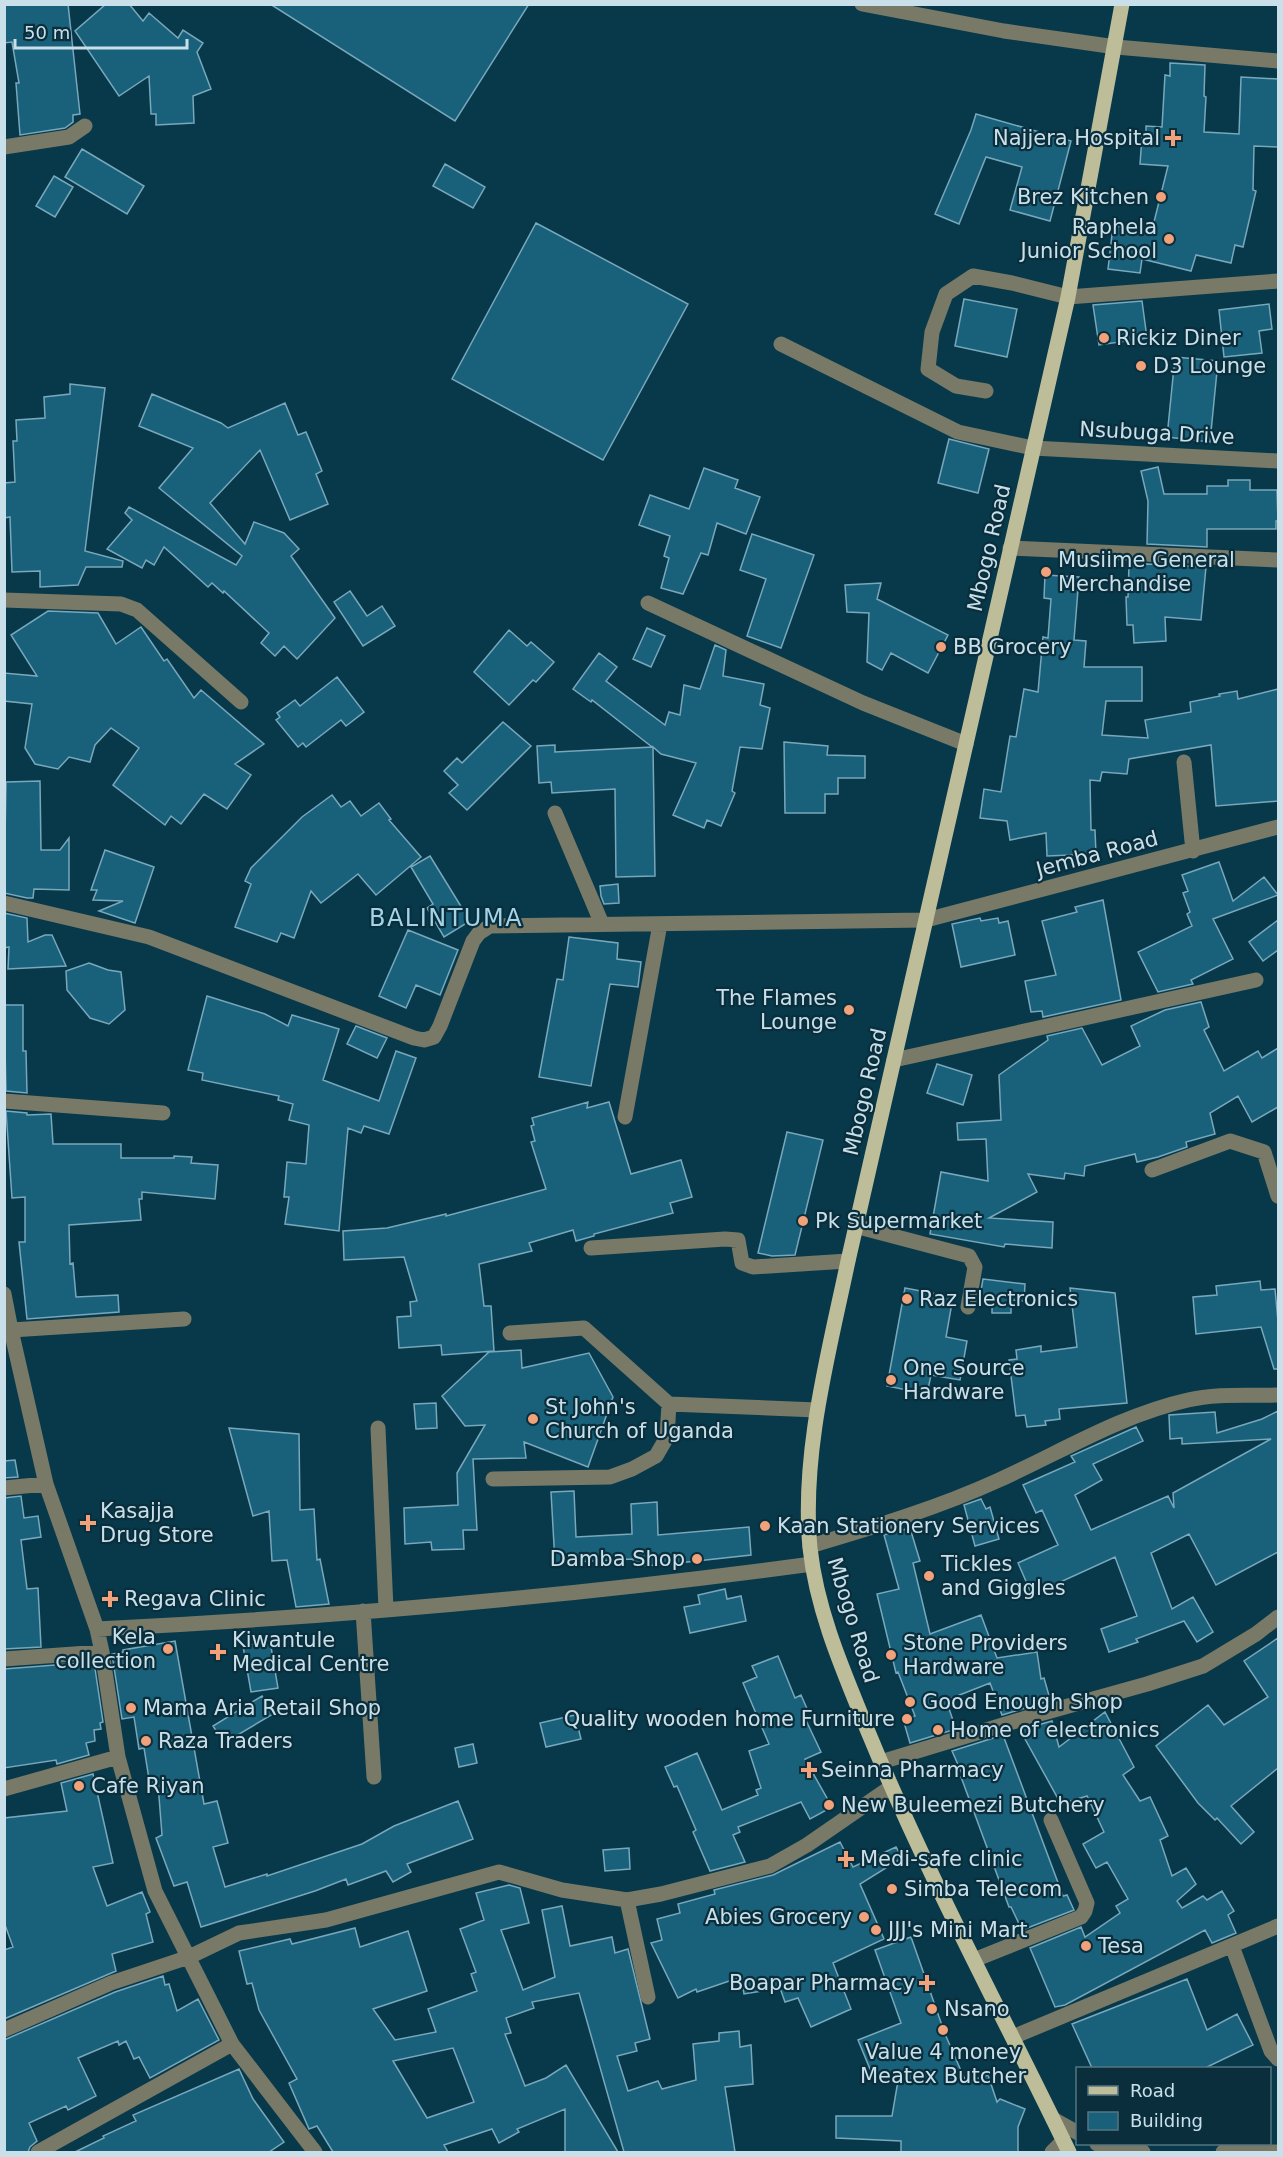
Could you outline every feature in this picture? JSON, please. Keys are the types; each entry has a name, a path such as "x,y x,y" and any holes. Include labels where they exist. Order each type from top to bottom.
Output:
{"main road":[{"name":"Mbogo Road","path":"1066,2147 946,1905 891,1787 842,1668 816,1587 812,1564 810,1479 817,1410 855,1226 1068,297 1116,47 1122,4"}],"street":[{"path":"862,4 1004,31 1116,47 1278,61"},
{"path":"4,147 69,137 86,126"},
{"path":"986,391 956,386 928,369 932,332 946,294 972,276 1068,297 1278,281"},
{"name":"Nsubuga Drive","path":"781,344 958,432 1033,448 1278,461"},
{"path":"1010,548 1278,560"},
{"path":"4,600 121,604 137,610 241,702"},
{"path":"648,603 863,703 966,744"},
{"path":"1184,762 1192,851"},
{"path":"555,813 602,924"},
{"name":"Jemba Road","path":"4,903 149,937 424,1040 434,1037 473,941 489,926 926,920 1278,827"},
{"path":"625,1117 660,924"},
{"path":"894,1060 1256,980"},
{"path":"4,1101 163,1113"},
{"path":"1152,1170 1230,1140 1264,1152 1278,1196"},
{"path":"855,1226 969,1256 975,1267 968,1307"},
{"path":"591,1248 725,1239 738,1240 742,1263 753,1267 848,1261"},
{"path":"4,1294 10,1330 46,1484 97,1629 118,1757 155,1892 232,2044 315,2152"},
{"path":"10,1330 184,1319"},
{"path":"510,1333 584,1328 669,1404 817,1410"},
{"path":"810,1546 911,1516 998,1481 1144,1412 1189,1399 1278,1395"},
{"path":"493,1479 610,1477 632,1469 656,1456 667,1437 669,1404"},
{"path":"378,1428 386,1609"},
{"path":"4,1488 46,1484"},
{"path":"97,1629 386,1609 679,1582 812,1564"},
{"path":"363,1611 374,1777"},
{"path":"881,1762 1203,1666 1278,1617"},
{"path":"4,1659 102,1653"},
{"path":"4,1789 118,1757"},
{"path":"4,2030 111,1983 189,1956 239,1933 326,1920 499,1872 562,1890 627,1900 661,1894 770,1866 807,1845 891,1787"},
{"path":"974,1960 1081,1917 1085,1911 1087,1903 1051,1820"},
{"path":"627,1900 648,1997"},
{"path":"1012,2037 1278,1926"},
{"path":"1232,1946 1271,2051 1278,2059"},
{"path":"38,2152 232,2044"},
{"path":"1053,2119 1076,2132"},
{"path":"1103,2145 1143,2152"},
{"path":"1052,2152 1066,2147"},
{"path":"1223,2152 1278,2152"}],"building":[{"path":"4,4 68,4 80,114 73,115 73,122 65,128 20,135 16,83 19,83 12,42 4,43"},
{"path":"106,4 129,4 143,21 149,13 178,38 183,30 203,43 197,52 211,89 193,96 194,123 156,125 156,114 151,114 149,76 119,96 75,31"},
{"path":"270,4 529,4 455,121"},
{"path":"1170,63 1205,65 1204,132 1239,134 1241,77 1278,79 1278,147 1254,146 1253,190 1256,191 1243,247 1235,245 1231,263 1196,255 1191,271 1142,259 1140,273 1108,269 1113,226 1152,230 1168,166 1140,164 1142,137 1146,137 1146,126 1162,127 1165,75 1170,76"},
{"path":"976,114 1071,141 1050,221 1010,210 1022,167 986,157 959,224 935,214"},
{"path":"82,149 144,186 127,214 65,177"},
{"path":"445,164 485,187 473,208 433,186"},
{"path":"54,176 73,187 55,217 36,206"},
{"path":"536,223 688,304 603,460 452,379"},
{"path":"964,299 1017,309 1007,357 955,346"},
{"path":"1142,301 1147,338 1099,345 1093,305"},
{"path":"1269,304 1272,329 1259,331 1262,353 1224,357 1219,310"},
{"path":"1175,357 1218,361 1210,442 1167,437"},
{"path":"70,384 105,388 85,551 123,561 122,567 86,567 78,585 40,587 40,571 12,572 10,517 4,518 4,483 15,482 13,441 17,441 16,420 45,418 44,397 70,394"},
{"path":"152,394 228,428 285,403 298,435 306,432 322,471 316,474 328,504 290,520 260,450 210,503 245,544 254,522 284,533 299,549 291,556 335,618 297,659 284,646 275,656 261,643 269,633 224,591 223,593 212,583 208,587 164,547 154,565 146,560 142,568 107,549 132,520 125,513 129,507 236,565 242,556 159,488 193,448 139,426"},
{"path":"949,439 989,449 978,493 938,483"},
{"path":"1158,467 1164,494 1207,494 1207,486 1228,486 1228,480 1250,480 1250,490 1277,490 1276,529 1207,529 1207,547 1147,544 1148,501 1141,471"},
{"path":"704,468 738,480 735,488 760,497 746,534 717,523 708,555 701,553 683,594 661,588 669,558 664,556 670,536 639,525 650,495 689,509"},
{"path":"752,534 814,555 781,648 747,636 766,579 740,570"},
{"path":"1129,565 1206,567 1201,620 1165,617 1166,641 1134,643 1133,625 1127,625 1126,597 1128,597"},
{"path":"1045,575 1079,577 1074,640 1086,641 1084,667 1142,667 1142,701 1106,701 1102,735 1148,738 1145,720 1191,712 1190,702 1237,691 1238,699 1278,689 1278,801 1216,806 1211,745 1129,759 1127,774 1102,772 1100,781 1090,780 1091,830 1095,830 1096,854 1047,856 1046,833 1010,840 1007,821 980,818 984,789 1001,792 1010,736 1016,737 1024,689 1038,692 1043,637 1048,638 1051,599 1044,598"},
{"path":"881,583 877,599 948,635 928,673 891,653 882,670 867,662 869,613 847,612 845,585"},
{"path":"350,591 367,616 382,606 395,626 363,646 334,602"},
{"path":"48,611 98,613 116,644 141,627 164,661 167,659 194,698 201,690 264,744 235,764 251,775 227,809 204,794 181,824 171,816 165,825 113,785 139,748 111,728 95,745 90,762 69,757 58,769 35,764 25,748 32,704 4,701 4,673 37,676 11,635"},
{"path":"647,628 665,636 651,667 633,659"},
{"path":"509,630 527,646 531,642 554,662 536,682 533,680 509,705 474,672"},
{"path":"715,645 726,650 723,676 764,684 760,705 770,708 762,749 740,747 732,791 735,793 721,826 707,820 704,828 673,815 696,763 661,754 653,747 655,876 616,877 615,789 552,793 551,782 539,783 537,746 555,745 555,752 652,747 592,700 591,702 573,689 599,653 617,667 606,681 665,725 669,712 680,715 684,685 700,689"},
{"path":"337,677 364,712 346,726 341,720 306,747 303,743 298,747 276,720 280,717 277,713 295,700 300,706"},
{"path":"503,722 531,746 467,810 449,793 458,785 444,771 457,758 462,763"},
{"path":"784,742 828,746 827,755 865,756 865,778 838,778 838,794 825,794 825,813 785,813"},
{"path":"40,781 41,850 60,850 69,838 69,890 34,889 33,898 27,898 4,893 6,782"},
{"path":"332,795 341,807 350,801 361,816 379,803 391,819 389,820 421,857 376,895 358,874 321,903 311,891 294,938 281,933 277,942 235,927 251,884 245,881 251,868 302,817"},
{"path":"105,850 154,867 135,923 99,911 123,901 93,900 97,890 91,890"},
{"path":"430,856 470,921 444,937 427,908 433,904 411,867"},
{"path":"1219,862 1233,901 1264,877 1278,895 1213,919 1233,959 1191,980 1193,984 1158,992 1138,952 1192,926 1183,893 1188,891 1182,875"},
{"path":"618,884 619,903 604,904 600,886"},
{"path":"1103,900 1121,1000 1043,1017 1042,1011 1031,1012 1025,981 1056,975 1042,921 1077,912 1075,907"},
{"path":"4,913 27,918 28,942 45,935 52,935 66,966 8,969 9,947 4,948"},
{"path":"980,918 981,921 998,918 999,923 1008,921 1015,955 961,967 952,924"},
{"path":"1278,920 1278,950 1263,961 1249,942"},
{"path":"408,930 458,950 440,995 416,985 406,1008 379,996"},
{"path":"569,937 618,943 617,959 641,962 638,987 610,984 591,1086 539,1077 557,979 563,980"},
{"path":"89,963 121,972 125,1010 109,1024 90,1018 67,990 66,971"},
{"path":"207,996 265,1014 288,1026 292,1015 339,1029 323,1080 379,1101 396,1051 416,1058 389,1134 364,1126 361,1133 348,1128 339,1231 285,1224 289,1197 284,1197 287,1162 306,1164 309,1125 289,1120 293,1104 278,1100 279,1096 202,1080 203,1073 188,1070"},
{"path":"1201,1002 1209,1027 1204,1030 1224,1071 1258,1051 1262,1058 1278,1048 1278,1107 1252,1122 1238,1096 1210,1113 1215,1134 1186,1142 1187,1147 1137,1162 1135,1154 1085,1166 1084,1176 1065,1173 1064,1179 1028,1174 1037,1192 989,1218 1053,1222 1052,1248 1005,1244 1004,1247 930,1234 941,1172 988,1181 986,1139 958,1140 957,1123 1001,1120 999,1075 1048,1040 1047,1036 1082,1028 1102,1065 1140,1046 1131,1026 1165,1010"},
{"path":"4,1005 23,1005 23,1051 26,1051 27,1093 6,1091"},
{"path":"356,1026 387,1038 377,1058 347,1044"},
{"path":"937,1064 972,1075 963,1105 927,1093"},
{"path":"588,1102 587,1108 609,1102 631,1174 681,1160 692,1197 670,1203 673,1213 576,1241 573,1230 529,1243 532,1251 479,1264 484,1306 491,1306 494,1351 442,1355 441,1345 399,1348 397,1317 411,1316 410,1302 417,1301 404,1257 344,1260 343,1231 387,1228 446,1214 446,1216 546,1189 531,1142 535,1141 531,1126 534,1125 532,1118"},
{"path":"6,1111 27,1113 27,1115 51,1114 53,1144 121,1144 121,1158 192,1157 191,1163 218,1165 215,1199 142,1192 142,1199 139,1199 141,1220 69,1225 70,1264 73,1263 76,1297 118,1295 119,1312 27,1319 19,1242 25,1242 25,1197 12,1198"},
{"path":"787,1132 823,1140 795,1255 772,1256 758,1253"},
{"path":"983,1279 1025,1284 1024,1301 1011,1300 1011,1313 992,1313 992,1298 980,1296"},
{"path":"1260,1281 1261,1290 1275,1289 1278,1369 1274,1369 1261,1327 1196,1334 1193,1297 1217,1295 1216,1286"},
{"path":"905,1288 953,1297 946,1337 967,1341 960,1380 931,1375 927,1394 887,1386"},
{"path":"1070,1288 1115,1293 1127,1403 1059,1409 1060,1419 1045,1421 1046,1425 1027,1427 1025,1415 1016,1416 1009,1360 1017,1359 1016,1350 1041,1346 1041,1352 1077,1347"},
{"name":"St John's Church of Uganda","path":"521,1350 522,1368 589,1353 613,1397 588,1467 524,1442 526,1458 473,1459 477,1530 463,1530 464,1549 432,1550 431,1542 405,1544 404,1508 458,1505 457,1473 485,1425 465,1426 442,1396 489,1352"},
{"path":"436,1403 437,1428 416,1429 414,1404"},
{"path":"1278,1411 1278,1552 1216,1585 1189,1534 1151,1553 1172,1609 1193,1597 1213,1632 1197,1642 1184,1621 1136,1639 1138,1642 1109,1652 1101,1629 1137,1616 1115,1557 1032,1595 1018,1563 1058,1545 1042,1510 1036,1513 1023,1485 1075,1462 1071,1456 1136,1427 1143,1441 1093,1464 1102,1480 1075,1495 1091,1530 1168,1496 1174,1508 1173,1493 1271,1439 1182,1444 1182,1438 1170,1439 1169,1415 1215,1412 1217,1433 1262,1419"},
{"path":"229,1428 299,1434 300,1510 314,1509 317,1560 320,1559 329,1604 296,1607 287,1560 272,1561 269,1511 253,1516"},
{"path":"15,1460 18,1477 4,1478 4,1461"},
{"path":"574,1491 576,1537 632,1534 631,1504 657,1502 658,1535 749,1527 751,1555 660,1565 634,1566 633,1559 555,1563 551,1492"},
{"path":"21,1496 24,1518 38,1516 41,1537 21,1540 27,1589 38,1588 41,1647 4,1649 4,1498"},
{"path":"981,1499 986,1509 990,1507 999,1539 975,1546 964,1505"},
{"path":"910,1528 920,1561 913,1563 930,1634 981,1615 997,1658 1037,1652 1041,1679 1044,1678 1050,1699 1002,1715 990,1683 952,1698 953,1700 947,1703 956,1729 910,1743 903,1719 915,1716 898,1672 896,1673 877,1594 899,1589 884,1535"},
{"path":"725,1589 727,1599 741,1596 746,1621 690,1633 684,1607 700,1604 698,1595"},
{"path":"1278,1638 1278,1768 1231,1806 1254,1832 1241,1844 1217,1818 1215,1820 1198,1803 1156,1746 1208,1705 1224,1725 1268,1697 1244,1661"},
{"path":"175,1641 204,1804 217,1801 228,1843 213,1847 225,1887 267,1874 267,1876 362,1844 394,1826 458,1801 473,1839 407,1864 411,1872 393,1882 386,1871 348,1885 346,1879 201,1927 187,1882 174,1886 156,1838 162,1835 158,1784 150,1785 144,1748 139,1749 134,1717 122,1719 112,1654"},
{"path":"270,1641 278,1688 251,1692 243,1646"},
{"path":"778,1656 795,1698 801,1695 808,1711 803,1714 821,1752 805,1759 832,1807 810,1819 801,1802 738,1827 740,1832 733,1835 745,1862 710,1871 677,1786 674,1787 665,1767 697,1753 722,1810 758,1795 756,1790 761,1788 749,1751 769,1744 743,1683 757,1677 752,1666"},
{"path":"94,1662 103,1722 100,1723 101,1729 94,1730 95,1741 86,1743 89,1755 57,1764 56,1760 4,1768 4,1669"},
{"path":"262,1696 273,1714 224,1743 213,1726"},
{"path":"1105,1712 1134,1767 1123,1775 1140,1801 1150,1797 1168,1836 1160,1840 1172,1876 1186,1868 1196,1884 1177,1901 1182,1908 1203,1896 1207,1900 1222,1891 1234,1911 1228,1915 1236,1933 1212,1943 1205,1930 1065,2005 1055,2007 1030,1948 1081,1927 1085,1937 1120,1913 1116,1906 1128,1899 1107,1862 1096,1868 1083,1844 1104,1832 1087,1796 1061,1804 1020,1730 1052,1721 1059,1747"},
{"path":"575,1715 581,1739 546,1747 540,1723"},
{"path":"1003,1735 1063,1896 1067,1895 1074,1910 1022,1930 1009,1907 952,1751"},
{"path":"473,1744 477,1763 459,1767 455,1748"},
{"path":"93,1774 113,1863 93,1867 107,1906 142,1892 150,1912 146,1914 153,1942 112,1954 116,1971 4,2019 4,1950 13,1947 4,1922 4,1818 67,1811 61,1783"},
{"path":"840,1842 853,1867 896,1847 902,1858 860,1884 884,1939 833,1963 851,2009 811,2027 798,1998 785,2002 780,1988 744,1994 741,1977 697,1992 696,1989 678,1998 651,1943 662,1940 657,1919 680,1913 678,1904 715,1894 714,1890 773,1875"},
{"path":"629,1848 630,1869 605,1871 603,1850"},
{"path":"509,1885 520,1888 529,1923 501,1930 523,1990 555,1977 542,1910 562,1906 570,1946 612,1937 615,1953 628,1949 650,2039 635,2043 637,2051 617,2056 628,2091 658,2081 662,2089 696,2080 693,2044 719,2041 719,2033 739,2031 740,2047 751,2045 753,2084 725,2087 735,2152 624,2152 579,1993 532,2002 534,2008 506,2018 511,2033 505,2034 525,2086 546,2078 566,2065 618,2152 565,2152 565,2109 517,2129 519,2132 499,2143 492,2129 444,2145 448,2152 333,2152 317,2126 309,2129 289,2083 297,2079 259,2010 252,1983 247,1984 239,1951 290,1939 292,1944 355,1928 360,1947 408,1931 427,1991 373,2009 395,2040 436,2032 428,2009 477,1991 471,1974 476,1972 460,1929 484,1920 476,1893","holes":["453,2048 474,2102 427,2118 393,2061"]},
{"path":"911,1937 945,2034 966,2082 988,2075 997,2102 1000,2099 1025,2109 1018,2127 1018,2152 901,2152 901,2141 836,2138 836,2116 892,2116 899,2075 875,2081 858,2040 901,2023 875,1950"},
{"path":"163,1976 165,1985 169,1984 177,2011 198,1999 219,2040 150,2078 139,2057 134,2059 126,2041 119,2045 118,2041 78,2058 96,2096 68,2110 66,2106 29,2123 37,2141 28,2152 4,2152 4,2040 115,1992"},
{"path":"1187,1979 1207,2030 1237,2014 1253,2045 1207,2067 1092,2067 1072,2024"},
{"path":"239,2069 253,2099 284,2142 269,2152 75,2152 136,2121 133,2115"}],"place":[{"name":"Najjera Hospital","path":"1173,138"},
{"name":"Brez Kitchen","path":"1161,197"},
{"name":"Raphela Junior School","path":"1169,239"},
{"name":"Rickiz Diner","path":"1104,338"},
{"name":"D3 Lounge","path":"1141,366"},
{"name":"Musiime General Merchandise","path":"1046,572"},
{"name":"BB Grocery","path":"941,647"},
{"name":"The Flames Lounge","path":"849,1010"},
{"name":"Pk Supermarket","path":"803,1221"},
{"name":"Raz Electronics","path":"907,1299"},
{"name":"One Source Hardware","path":"891,1380"},
{"name":"St John's Church of Uganda","path":"533,1419"},
{"name":"Kasajja Drug Store","path":"88,1523"},
{"name":"Kaan Stationery Services","path":"765,1526"},
{"name":"Damba Shop","path":"697,1559"},
{"name":"Tickles and Giggles","path":"929,1576"},
{"name":"Regava Clinic","path":"110,1599"},
{"name":"Kela collection","path":"168,1649"},
{"name":"Kiwantule Medical Centre","path":"218,1652"},
{"name":"Stone Providers Hardware","path":"891,1655"},
{"name":"Good Enough Shop","path":"910,1702"},
{"name":"Mama Aria Retail Shop","path":"131,1708"},
{"name":"Quality wooden home Furniture","path":"907,1719"},
{"name":"Home of electronics","path":"938,1730"},
{"name":"Raza Traders","path":"146,1741"},
{"name":"Seinna Pharmacy","path":"809,1770"},
{"name":"Cafe Riyan","path":"79,1786"},
{"name":"New Buleemezi Butchery","path":"829,1805"},
{"name":"Medi-safe clinic","path":"846,1859"},
{"name":"Simba Telecom","path":"892,1889"},
{"name":"Abies Grocery","path":"864,1917"},
{"name":"JJJ's Mini Mart","path":"876,1930"},
{"name":"Tesa","path":"1086,1946"},
{"name":"Boapar Pharmacy","path":"927,1983"},
{"name":"Nsano","path":"932,2009"},
{"name":"Value 4 money Meatex Butcher","path":"943,2030"}],"district":[{"name":"BALINTUMA","path":"446,918"}]}
